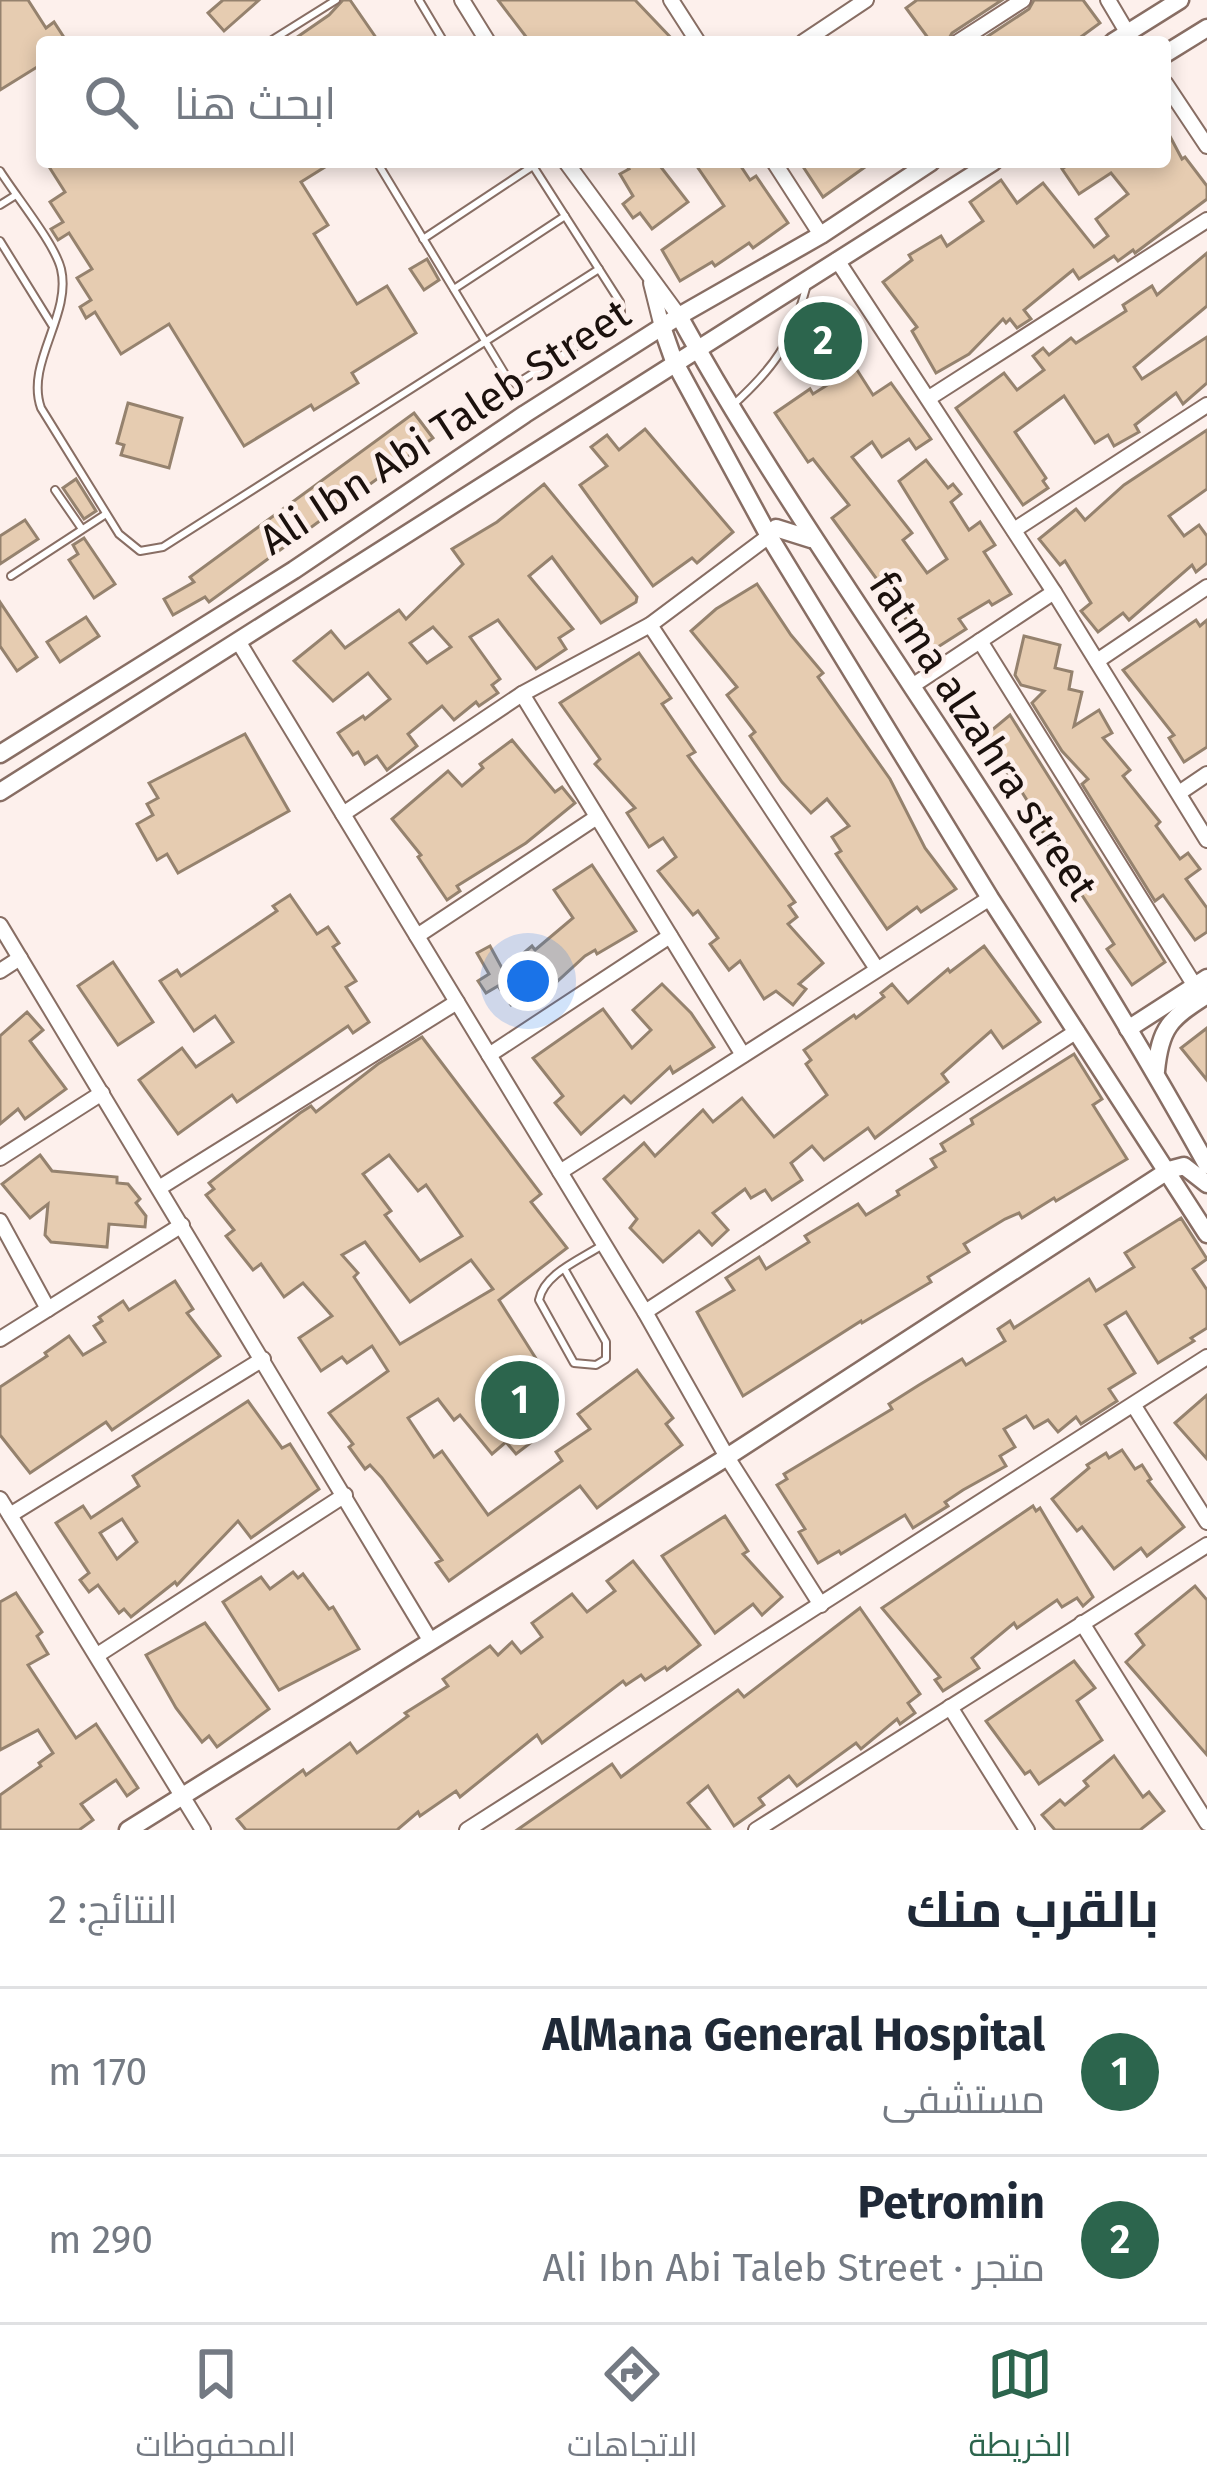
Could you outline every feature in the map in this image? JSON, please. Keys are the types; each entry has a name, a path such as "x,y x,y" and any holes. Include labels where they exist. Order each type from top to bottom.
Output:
{"street":[{"path":"462,0 484,36"},
{"path":"671,0 694,36"},
{"path":"967,36 1023,0"},
{"path":"1108,0 1120,36"},
{"path":"1122,36 1180,0"},
{"path":"812,36 864,1"},
{"path":"1171,50 1207,28"},
{"path":"1171,92 1207,146"},
{"path":"570,168 651,283 674,361 769,536 991,898 1207,1234"},
{"path":"778,168 821,235"},
{"name":"Ali Ibn Abi Taleb Street","path":"0,754 294,570 479,443 680,316 821,235 922,168"},
{"path":"0,792 983,168"},
{"path":"928,398 1207,220"},
{"path":"837,260 1054,592 1207,840"},
{"path":"651,283 680,316"},
{"name":"fatma alzahra street","path":"680,316 729,408 1156,1072 1207,1165"},
{"path":"1014,530 1207,405"},
{"path":"343,814 522,694 650,625 776,528 812,539"},
{"path":"1096,661 1207,587"},
{"path":"912,686 1054,592"},
{"path":"650,625 878,969"},
{"path":"238,641 821,1605"},
{"path":"980,641 1203,986"},
{"path":"522,694 743,1055"},
{"path":"1179,793 1207,774"},
{"path":"417,936 597,817"},
{"path":"560,1172 991,898"},
{"path":"0,925 430,1640"},
{"path":"489,1055 670,936"},
{"path":"0,970 20,958"},
{"path":"1128,1029 1203,986"},
{"path":"1156,1072 1159,1039 1166,1026 1203,986"},
{"path":"159,1188 457,1002"},
{"path":"645,1312 1077,1031"},
{"path":"0,1158 102,1093"},
{"path":"128,1830 727,1456 1168,1170 1184,1166 1207,1184"},
{"path":"0,1221 48,1309"},
{"path":"0,1339 182,1225"},
{"path":"467,1830 1207,1357"},
{"path":"10,1515 263,1359"},
{"path":"1134,1406 1207,1522"},
{"path":"98,1654 345,1495"},
{"path":"0,1499 203,1830"},
{"path":"756,1830 780,1824 950,1707 1207,1545"},
{"path":"1082,1623 1207,1822"},
{"path":"950,1707 1027,1830"}],"lane":[{"path":"278,36 336,0"},
{"path":"419,0 440,36"},
{"path":"381,168 516,385 615,322 621,312 620,302 533,168"},
{"path":"423,239 529,168"},
{"path":"0,172 61,269 60,298 37,396 106,514 128,544 140,551 163,547 598,269"},
{"path":"0,205 16,195"},
{"path":"454,289 565,216"},
{"path":"0,241 53,326"},
{"path":"729,408 777,362 799,316 809,277"},
{"path":"55,490 82,530"},
{"path":"11,576 106,514"},
{"path":"565,1270 606,1342 606,1359 596,1365 574,1363 539,1300 544,1283 604,1244"}],"building":[{"path":"0,0 28,0 46,28 54,22 63,36 36,36 36,68 0,90"},
{"path":"223,0 259,0 224,31 208,13"},
{"path":"343,0 350,0 375,36 299,36"},
{"path":"498,0 635,0 669,36 525,36"},
{"path":"917,0 1002,0 950,36 927,36 906,8"},
{"path":"1034,0 1083,0 1100,23 1082,36 988,36 1029,9"},
{"path":"1171,138 1182,159 1207,186 1207,199 1135,253 1118,261 1114,256 1079,279 1073,270 1024,310 1031,319 1017,328 1010,319 1006,323 1003,319 969,354 936,373 912,331 917,327 883,282 912,260 909,255 941,236 947,246 983,221 970,202 1001,180 1017,203 1043,183 1094,247 1108,236 1096,219 1128,194 1111,173 1079,194 1062,169 1171,168"},
{"path":"50,168 323,168 301,182 328,225 314,234 357,304 387,286 416,333 352,373 358,383 244,446 169,324 121,354 95,312 86,318 80,307 91,300 77,278 92,269 69,233 58,240 51,229 63,222 50,202 65,192"},
{"path":"662,168 688,202 652,229 640,213 633,218 623,204 633,196 620,174 629,169"},
{"path":"698,168 742,168 750,180 756,176 788,223 753,248 749,243 715,266 712,262 680,281 662,250 724,206"},
{"path":"804,168 864,168 823,197"},
{"path":"1207,253 1207,306 1134,367 1142,379 1207,337 1207,383 1183,404 1176,393 1135,425 1139,432 1114,446 1108,435 1095,443 1064,396 1015,432 1048,488 1023,505 956,408 1004,373 1017,390 1044,370 1033,356 1043,348 1049,355 1071,338 1076,343 1126,311 1123,305 1152,286 1157,295"},
{"path":"427,259 439,280 424,290 410,269"},
{"path":"835,308 857,338 843,348 873,395 891,383 931,439 916,449 909,439 882,457 872,442 852,457 912,533 903,540 927,573 947,559 899,481 926,460 948,488 953,484 961,494 951,502 969,530 980,522 995,545 984,552 1011,594 959,619 966,629 930,652 832,518 849,505 813,459 808,462 775,413 810,389 813,394 845,374 815,322"},
{"path":"128,403 182,418 169,468 121,455 124,445 117,443"},
{"path":"414,413 433,438 209,602 205,597 173,615 164,599 194,582 190,577"},
{"path":"645,429 733,532 697,563 692,558 653,586 580,485 607,466 591,447 607,435 619,450"},
{"path":"1207,430 1207,489 1169,516 1184,536 1199,525 1207,536 1207,563 1196,572 1192,565 1129,620 1123,613 1098,632 1081,611 1091,603 1065,561 1060,565 1039,539 1076,509 1085,520 1124,485"},
{"path":"76,479 96,511 84,519 63,488"},
{"path":"544,484 637,597 636,602 601,623 552,557 529,576 573,629 559,638 566,649 536,669 498,620 470,637 500,679 492,685 498,693 479,706 476,702 454,720 442,706 408,734 417,746 387,770 377,756 365,764 338,733 390,699 368,673 333,701 294,661 331,631 345,648 399,610 406,619 463,564 452,549 497,522","holes":["433,627 451,647 427,663 410,643"]},
{"path":"25,520 38,539 0,564 0,536"},
{"path":"84,538 115,584 94,598 69,560 78,554 73,545"},
{"path":"757,584 823,673 818,677 890,779 925,848 956,889 921,912 917,907 887,929 836,854 841,851 832,837 849,826 827,799 811,813 782,782 750,736 755,732 727,695 737,687 691,631"},
{"path":"0,602 37,657 17,671 0,646"},
{"path":"86,617 99,636 60,662 47,642"},
{"path":"1196,620 1200,626 1207,620 1207,747 1184,762 1169,738 1174,735 1123,670"},
{"path":"1024,636 1060,645 1055,668 1072,672 1069,689 1082,692 1074,726 1099,710 1112,733 1103,738 1130,770 1123,776 1160,822 1156,826 1180,859 1188,853 1200,869 1186,879 1207,908 1207,932 1195,940 1163,895 1155,901 1082,784 1088,779 1062,751 1032,703 1044,691 1021,685 1015,675"},
{"path":"639,653 671,698 662,704 695,752 688,756 795,902 789,906 797,917 788,924 823,963 799,984 806,989 793,1005 776,991 764,999 740,961 729,970 710,944 718,938 658,871 676,857 663,838 649,847 627,813 635,808 595,764 600,759 560,703"},
{"path":"1010,715 1165,962 1132,985 1107,949 1114,944 1078,889 1082,886 1046,842 1049,839 1036,824 1040,821 1018,786 980,740"},
{"path":"245,734 289,811 178,873 167,854 157,860 137,824 153,815 147,804 158,798 149,783"},
{"path":"512,740 555,792 562,787 575,803 526,843 457,886 460,891 447,900 421,855 392,819 448,771 462,786 483,768 480,764"},
{"path":"592,865 636,931 585,956 550,988 545,982 511,1005 498,986 486,993 478,981 489,974 477,953 490,946 503,970 532,946 535,950 573,918 554,890"},
{"path":"290,895 317,934 328,927 339,943 333,947 356,981 346,987 369,1022 353,1033 348,1026 237,1102 232,1095 178,1134 139,1080 182,1048 196,1067 233,1042 215,1016 194,1031 160,981 177,970 181,976 277,911 273,906"},
{"path":"984,946 1040,1022 1003,1048 991,1031 942,1074 948,1082 875,1138 868,1128 824,1160 812,1146 791,1163 802,1180 772,1200 765,1190 751,1198 745,1189 713,1213 728,1230 712,1245 699,1231 663,1262 630,1228 637,1219 604,1179 644,1143 655,1156 703,1110 713,1122 742,1098 774,1137 827,1095 806,1064 811,1060 804,1050 884,997 881,993 892,984 908,1003"},
{"path":"113,962 153,1022 118,1045 78,986"},
{"path":"662,984 691,1013 714,1047 673,1073 670,1067 631,1103 624,1096 581,1134 555,1103 563,1096 533,1058 603,1009 632,1048 651,1030 633,1010"},
{"path":"27,1012 43,1030 30,1041 66,1089 25,1119 18,1109 0,1124 0,1036"},
{"path":"1207,1028 1207,1080 1181,1048"},
{"path":"422,1037 541,1194 531,1202 567,1248 499,1300 550,1389 533,1399 521,1380 499,1397 533,1441 516,1454 506,1442 492,1454 460,1415 454,1420 438,1399 408,1418 434,1457 442,1451 488,1515 562,1461 556,1452 590,1429 578,1414 637,1370 673,1418 666,1424 682,1445 597,1508 580,1486 449,1581 436,1563 442,1560 382,1478 370,1465 365,1469 329,1413 388,1371 372,1346 347,1363 342,1357 321,1371 299,1338 332,1316 303,1283 284,1297 261,1264 253,1270 226,1236 234,1230 206,1195 214,1189 209,1183 300,1113 311,1106 316,1112","holes":["389,1155 418,1191 426,1185 462,1236 420,1261 385,1215 391,1211 363,1174","365,1242 410,1302 471,1260 493,1289 400,1344 342,1255"]},
{"path":"1074,1054 1102,1099 1093,1105 1127,1159 1056,1201 1022,1218 1019,1213 1005,1219 964,1244 969,1252 928,1277 931,1282 743,1396 697,1312 734,1290 726,1278 759,1257 766,1269 809,1242 805,1236 858,1204 866,1215 899,1195 897,1191 936,1167 931,1159 945,1151 941,1144 973,1124 971,1119"},
{"path":"40,1155 52,1171 117,1177 117,1183 128,1184 140,1199 136,1203 146,1216 145,1227 109,1224 107,1247 51,1242 45,1235 48,1204 30,1218 2,1184"},
{"path":"1181,1218 1207,1259 1193,1269 1207,1290 1207,1328 1191,1338 1194,1341 1158,1363 1126,1312 1105,1325 1135,1373 1109,1389 1117,1401 1081,1424 1076,1417 1058,1432 1048,1420 1034,1428 1026,1416 1004,1429 1015,1447 1000,1456 1006,1466 945,1502 948,1506 913,1528 905,1515 818,1563 799,1532 805,1529 777,1485 787,1479 784,1474 892,1409 889,1404 962,1359 966,1365 1005,1341 998,1329 1010,1321 1014,1328 1089,1279 1096,1291 1134,1267 1125,1253"},
{"path":"175,1281 193,1309 187,1313 220,1356 112,1430 106,1422 30,1473 0,1435 0,1387 69,1336 83,1355 105,1342 94,1326 102,1321 99,1317 123,1301 129,1310"},
{"path":"1207,1395 1207,1459 1175,1423"},
{"path":"248,1401 282,1448 290,1444 319,1489 251,1538 238,1521 177,1585 175,1582 131,1617 124,1609 119,1613 98,1585 89,1592 80,1580 89,1573 56,1523 83,1506 91,1518 139,1486 133,1476","holes":["122,1519 137,1542 117,1559 100,1533"]},
{"path":"1122,1450 1135,1469 1142,1465 1148,1481 1184,1527 1147,1556 1141,1548 1114,1569 1082,1527 1077,1531 1052,1499 1087,1465"},
{"path":"1033,1506 1036,1511 1040,1508 1093,1597 1083,1606 1077,1598 1062,1607 1057,1600 1017,1628 1014,1623 972,1658 979,1668 943,1691 935,1680 940,1677 882,1608"},
{"path":"725,1516 748,1551 743,1554 782,1597 762,1615 753,1604 715,1633 662,1556"},
{"path":"633,1561 700,1645 667,1670 645,1680 641,1675 626,1685 623,1681 542,1743 537,1735 460,1797 456,1791 397,1830 246,1830 237,1819 303,1770 306,1775 350,1743 357,1753 408,1716 405,1713 448,1686 443,1679 490,1646 498,1655 512,1642 521,1653 542,1637 532,1623 572,1594 587,1612 615,1591 607,1581"},
{"path":"293,1572 298,1578 303,1574 329,1609 333,1607 359,1649 279,1690 223,1602 261,1577 270,1589"},
{"path":"1195,1586 1207,1600 1207,1755 1126,1662 1144,1645 1136,1634"},
{"path":"16,1593 42,1632 37,1636 48,1654 28,1665 76,1738 96,1724 138,1788 127,1796 116,1780 81,1804 93,1820 79,1830 0,1830 0,1795 53,1753 38,1730 0,1750 0,1602"},
{"path":"860,1608 920,1694 908,1703 915,1713 900,1724 897,1719 861,1749 856,1743 797,1786 789,1776 759,1798 764,1805 734,1826 708,1786 688,1803 710,1830 517,1830 612,1764 621,1777 738,1690 744,1697"},
{"path":"205,1623 269,1709 217,1747 209,1736 202,1742 146,1655"},
{"path":"1074,1661 1095,1688 1077,1701 1102,1740 1039,1784 1030,1771 1025,1774 986,1721"},
{"path":"1114,1756 1143,1797 1149,1792 1164,1811 1140,1830 1055,1830 1042,1815 1060,1800 1065,1805"}],"place":[{"name":"Petromin","path":"823,341"},
{"name":"AlMana General Hospital","path":"520,1400"}]}
